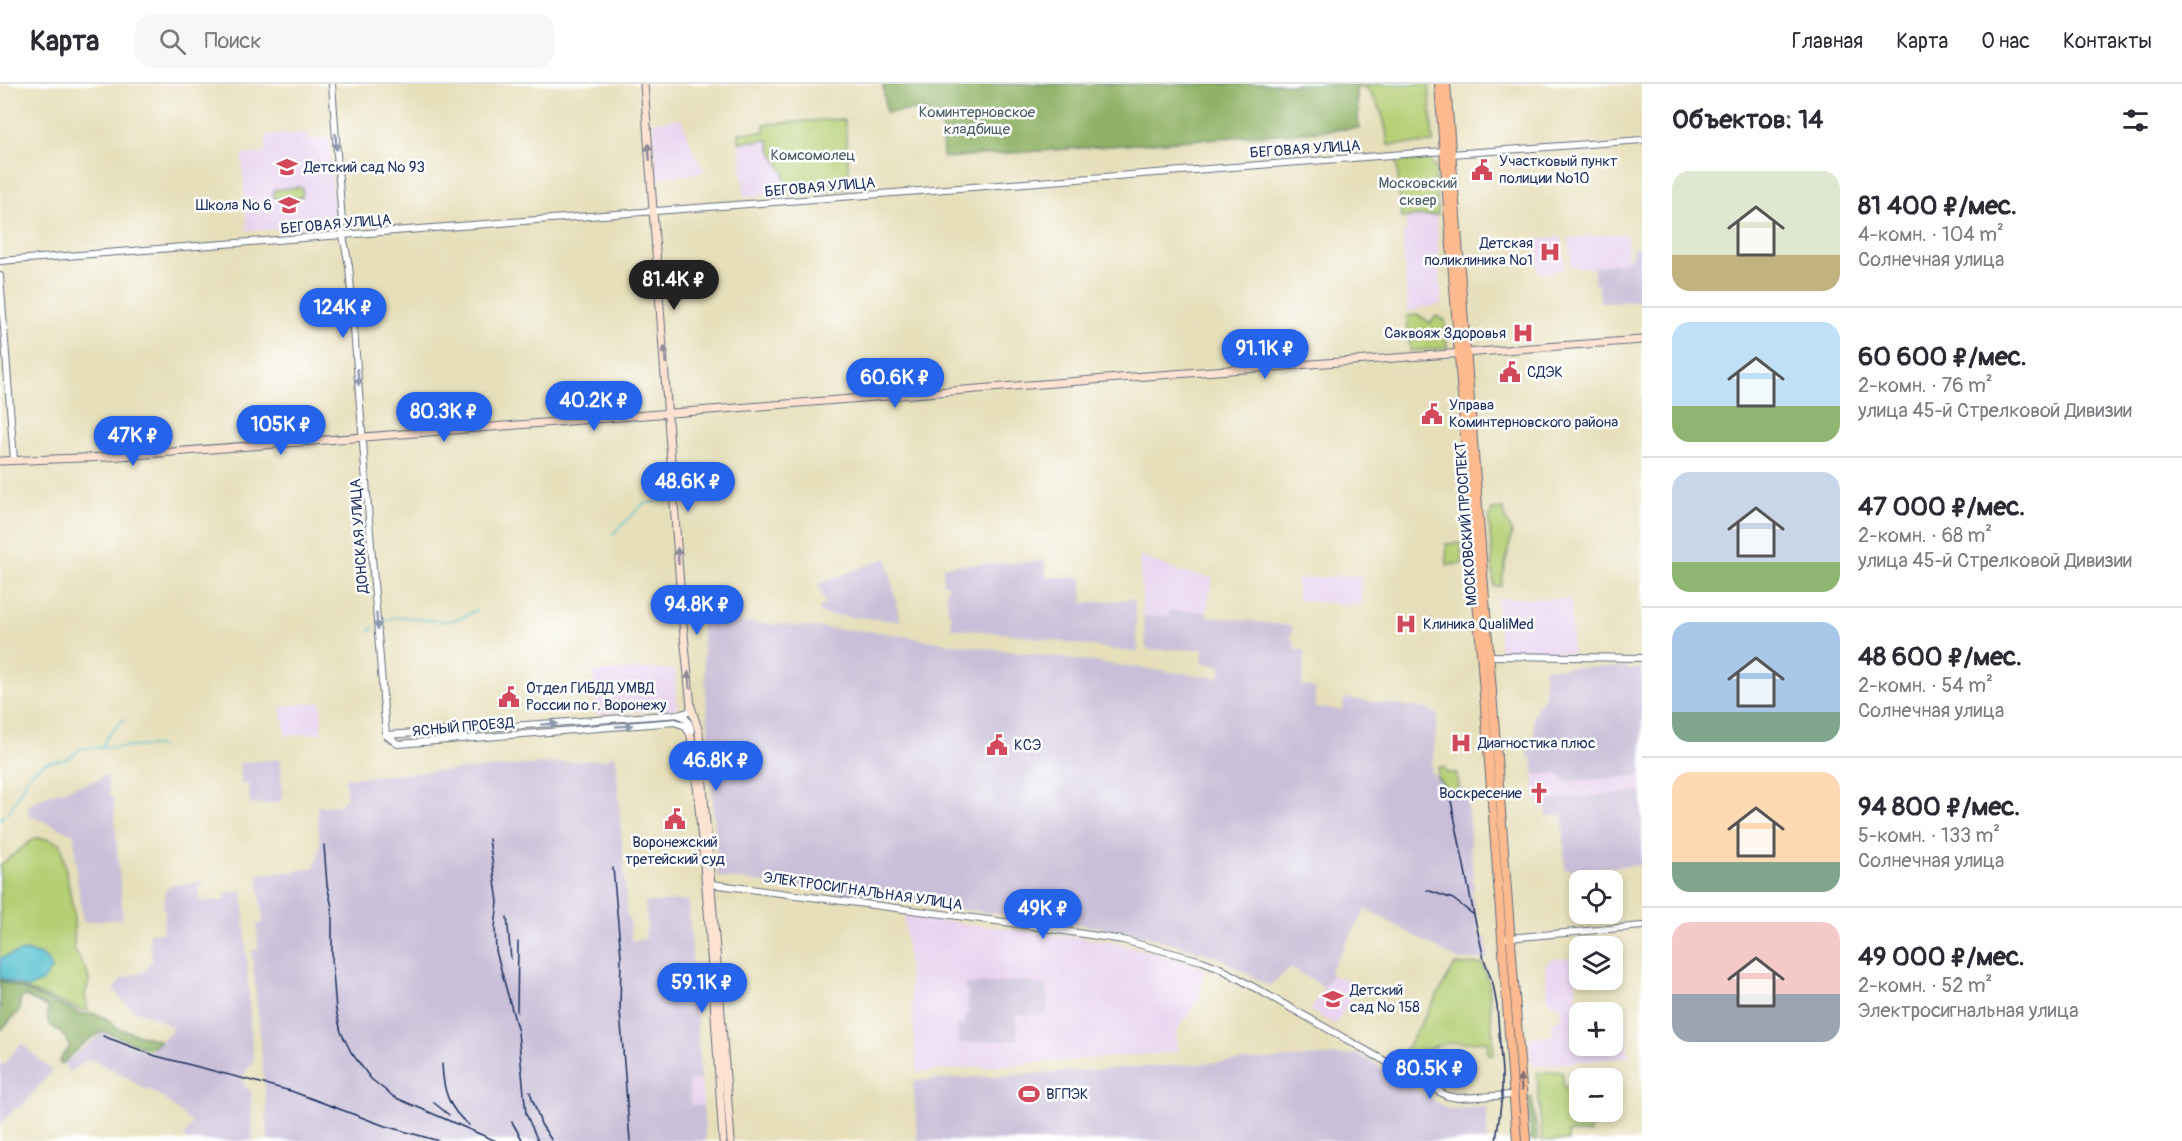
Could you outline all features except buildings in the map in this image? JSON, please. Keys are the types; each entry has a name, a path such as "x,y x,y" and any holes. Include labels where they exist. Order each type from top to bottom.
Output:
{"main road":[{"path":"644,84 682,614 691,707 699,732 723,1141"},
{"name":"МОСКОВСКИЙ ПРОСПЕКТ","path":"1439,84 1448,152"},
{"name":"МОСКОВСКИЙ ПРОСПЕКТ","path":"1446,84 1448,152 1507,938 1526,1141"},
{"path":"0,461 108,457 1642,340"},
{"name":"МОСКОВСКИЙ ПРОСПЕКТ","path":"1479,567 1490,656 1517,1141"},
{"path":"691,736 708,884 731,1141"}],"street":[{"name":"ДОНСКАЯ УЛИЦА","path":"332,84 343,236 349,266 386,735"},
{"name":"БЕГОВАЯ УЛИЦА","path":"0,261 1448,152 1642,140"},
{"path":"0,276 14,460"},
{"path":"1490,656 1642,658"},
{"name":"ЯСНЫЙ ПРОЕЗД","path":"386,735 686,714 691,707"},
{"path":"677,714 684,716 689,722 691,736"},
{"name":"ЯСНЫЙ ПРОЕЗД","path":"386,735 398,744 675,722 684,726 691,736"},
{"path":"421,741 433,732"},
{"name":"ЭЛЕКТРОСИГНАЛЬНАЯ УЛИЦА","path":"708,884 1012,923 1124,940 1218,967 1447,1096 1458,1098 1514,1095"},
{"path":"1507,938 1642,926"}],"shaded area":[{"path":"681,119 693,151 705,172 657,178 653,121"},
{"name":"Комсомолец","path":"840,119 845,121 850,187 744,197 739,133 764,132 764,124"},
{"path":"308,133 309,139 329,138 335,225 247,231 242,155 264,153 266,135"},
{"path":"1436,215 1442,304 1408,311 1402,232 1407,232 1406,218"},
{"path":"1610,234 1627,235 1628,258 1625,263 1586,268 1571,267 1569,238"},
{"name":"Детская поликлиника №1","path":"1561,237 1565,269 1538,273 1538,239"},
{"path":"1633,247 1642,247 1642,301 1600,302 1598,284 1594,284 1594,267 1624,263 1627,258 1631,258"},
{"path":"1139,556 1182,572 1213,578 1206,612 1170,611 1170,616 1143,617"},
{"path":"887,558 900,621 820,614 819,607 826,605 818,584"},
{"path":"1045,561 1046,577 1082,577 1083,603 1134,599 1138,653 1011,634 951,628 951,613 948,612 946,590 948,585 943,584 943,566"},
{"path":"1362,575 1361,606 1298,600 1297,579"},
{"path":"1497,598 1569,599 1571,601 1572,653 1500,652"},
{"path":"1169,611 1206,612 1207,618 1209,616 1292,626 1291,640 1295,642 1295,649 1305,650 1302,686 1315,688 1315,708 1342,710 1345,698 1428,709 1438,715 1431,773 1449,791 1464,788 1467,798 1474,891 1471,892 1481,938 1486,937 1488,959 1458,960 1366,909 1329,972 1331,975 1324,987 1291,968 1269,986 1216,956 1127,931 718,877 701,619 879,632 946,643 1219,678 1222,666 1202,663 1203,649 1149,650 1146,648 1143,617 1169,616"},
{"path":"1627,667 1627,669 1642,669 1642,776 1567,781 1557,773 1534,775 1533,758 1528,758 1527,746 1535,745 1533,718 1538,705 1545,697 1544,668"},
{"path":"639,669 675,670 677,709 595,714 593,672"},
{"path":"321,702 322,732 286,736 281,707"},
{"path":"610,756 616,756 627,917 629,917 631,940 646,939 645,930 648,930 645,903 688,900 701,1079 689,1081 690,1105 703,1105 706,1141 268,1141 252,950 258,950 257,924 263,924 258,874 293,872 315,867 320,845 317,806 341,805 343,800 347,799 345,778 610,759"},
{"path":"281,759 282,796 279,802 250,805 248,784 241,784 240,763"},
{"path":"1557,773 1567,781 1642,776 1642,792 1550,800 1550,803 1541,804 1541,802 1535,802 1534,775"},
{"path":"107,775 110,797 113,797 123,919 83,922 74,834 30,816 28,806 46,796 100,780 101,776"},
{"path":"1642,792 1642,865 1565,870 1563,815 1547,816 1547,810 1541,807 1541,804 1550,803 1550,800"},
{"path":"201,882 200,902 226,900 226,893 243,890 252,1053 254,1054 252,1064 246,1070 243,1080 244,1085 251,1091 253,1141 188,1141 184,1137 192,1123 159,1095 90,1059 69,1072 64,1064 102,1033 149,1052 171,1031 172,1027 160,1020 132,1009 114,989 122,978 144,972 153,958 149,933 163,932 166,889 172,885"},
{"path":"904,916 1113,942 1148,951 1204,969 1200,997 1176,1032 1177,1052 917,1072"},
{"path":"1569,958 1569,990 1576,990 1577,1002 1569,1002 1569,1056 1623,1056 1623,1018 1629,1057 1537,1066 1530,1061 1529,1037 1553,1035 1552,1023 1562,1018 1561,1007 1548,1000 1545,966 1551,959"},
{"name":"Детский сад № 158","path":"1331,975 1358,984 1336,1025 1310,1011"},
{"path":"1023,981 1047,986 1048,1015 1016,1015 1018,1040 958,1043 957,1025 965,1025 964,1014 968,1014 965,985"},
{"path":"21,1043 52,1071 21,1108 16,1107 0,1125 0,1063 3,1065"},
{"path":"1358,1054 1448,1109 1487,1107 1487,1141 918,1141 913,1081"},
{"path":"701,1079 703,1105 690,1105 689,1081"}],"green space":[{"name":"Коминтерновское кладбище","path":"883,84 1356,84 1359,128 943,158 941,117 916,110 886,113"},
{"path":"1358,84 1429,84 1433,143 1388,145 1379,108 1366,87 1359,88"},
{"name":"Комсомолец","path":"840,119 845,121 850,187 846,189 786,194 784,173 770,148 769,140 739,142 739,133 764,132 764,124"},
{"name":"Московский сквер","path":"1428,159 1435,167 1438,215 1401,218 1397,160"},
{"path":"302,188 302,196 281,200 273,195 274,190"},
{"path":"1418,315 1431,323 1436,316 1445,320 1447,348 1410,351 1407,316"},
{"path":"1503,509 1512,532 1501,586 1494,586 1489,519 1492,510"},
{"path":"1461,543 1462,564 1447,565 1446,544"},
{"path":"1439,767 1444,767 1446,773 1457,773 1458,791 1449,791 1437,777"},
{"path":"35,838 49,839 61,844 74,914 74,949 87,972 89,981 85,995 88,1010 81,1010 0,980 0,865"},
{"path":"1482,964 1489,982 1494,1055 1488,1054 1487,1041 1466,1042 1433,1047 1416,1057 1409,1066 1399,1061 1455,965"},
{"path":"0,980 82,1014 101,1016 109,1020 116,1028 159,1040 159,1043 148,1049 106,1032 101,1033 82,1045 62,1064 59,1062 70,1048 64,1036 48,1022 48,1007 25,996 20,1000 20,1010 0,1031"},
{"path":"1562,1071 1564,1088 1569,1087 1569,1122 1590,1122 1591,1133 1568,1133 1568,1141 1542,1141 1537,1073"},
{"path":"1528,1098 1532,1098 1538,1141 1531,1141"}],"water":[{"path":"24,951 44,957 52,968 43,981 28,988 0,978 0,958"}],"waterway":[{"path":"681,494 691,486 698,484"},
{"path":"612,535 643,504 668,500"},
{"path":"383,622 396,617 436,621 454,620 476,610"},
{"path":"369,630 374,628"},
{"path":"102,748 108,735 125,719"},
{"path":"0,819 11,809 30,773 45,763 68,759 81,748 161,746"}],"railway":[{"path":"1449,791 1474,915 1497,1006 1502,1096 1496,1141"},
{"path":"489,839 498,902 495,927 496,951 518,1032 526,1114 538,1141"},
{"path":"324,845 327,885 332,907 332,959 336,1010 341,1032 351,1052 371,1079 394,1097 496,1141"},
{"path":"613,868 621,956 620,1011 630,1141"},
{"path":"1427,890 1453,899 1474,915"},
{"path":"507,917 511,959"},
{"path":"517,1012 518,942"},
{"path":"103,1036 156,1056 291,1091 385,1126 439,1141"},
{"path":"442,1064 444,1082 451,1105 469,1125"},
{"path":"530,1092 541,1124 552,1141"},
{"path":"433,1102 449,1115"},
{"path":"512,1122 523,1141"}],"place":[{"name":"Детский сад № 93","path":"287,167"},
{"name":"Участковый пункт полиции №10","path":"1482,170"},
{"name":"Школа № 6","path":"289,205"},
{"name":"Детская поликлиника №1","path":"1550,252"},
{"name":"Саквояж Здоровья","path":"1523,333"},
{"name":"СДЭК","path":"1510,372"},
{"name":"Управа Коминтерновского района","path":"1432,414"},
{"name":"Клиника QualiMed","path":"1406,624"},
{"name":"Отдел ГИБДД УМВД России по г. Воронежу","path":"509,697"},
{"name":"Диагностика плюс","path":"1461,743"},
{"name":"КСЭ","path":"997,745"},
{"name":"Воскресение","path":"1539,793"},
{"name":"Воронежский третейский суд","path":"675,819"},
{"name":"Детский сад № 158","path":"1333,999"},
{"name":"ВГПЭК","path":"1029,1094"}]}
